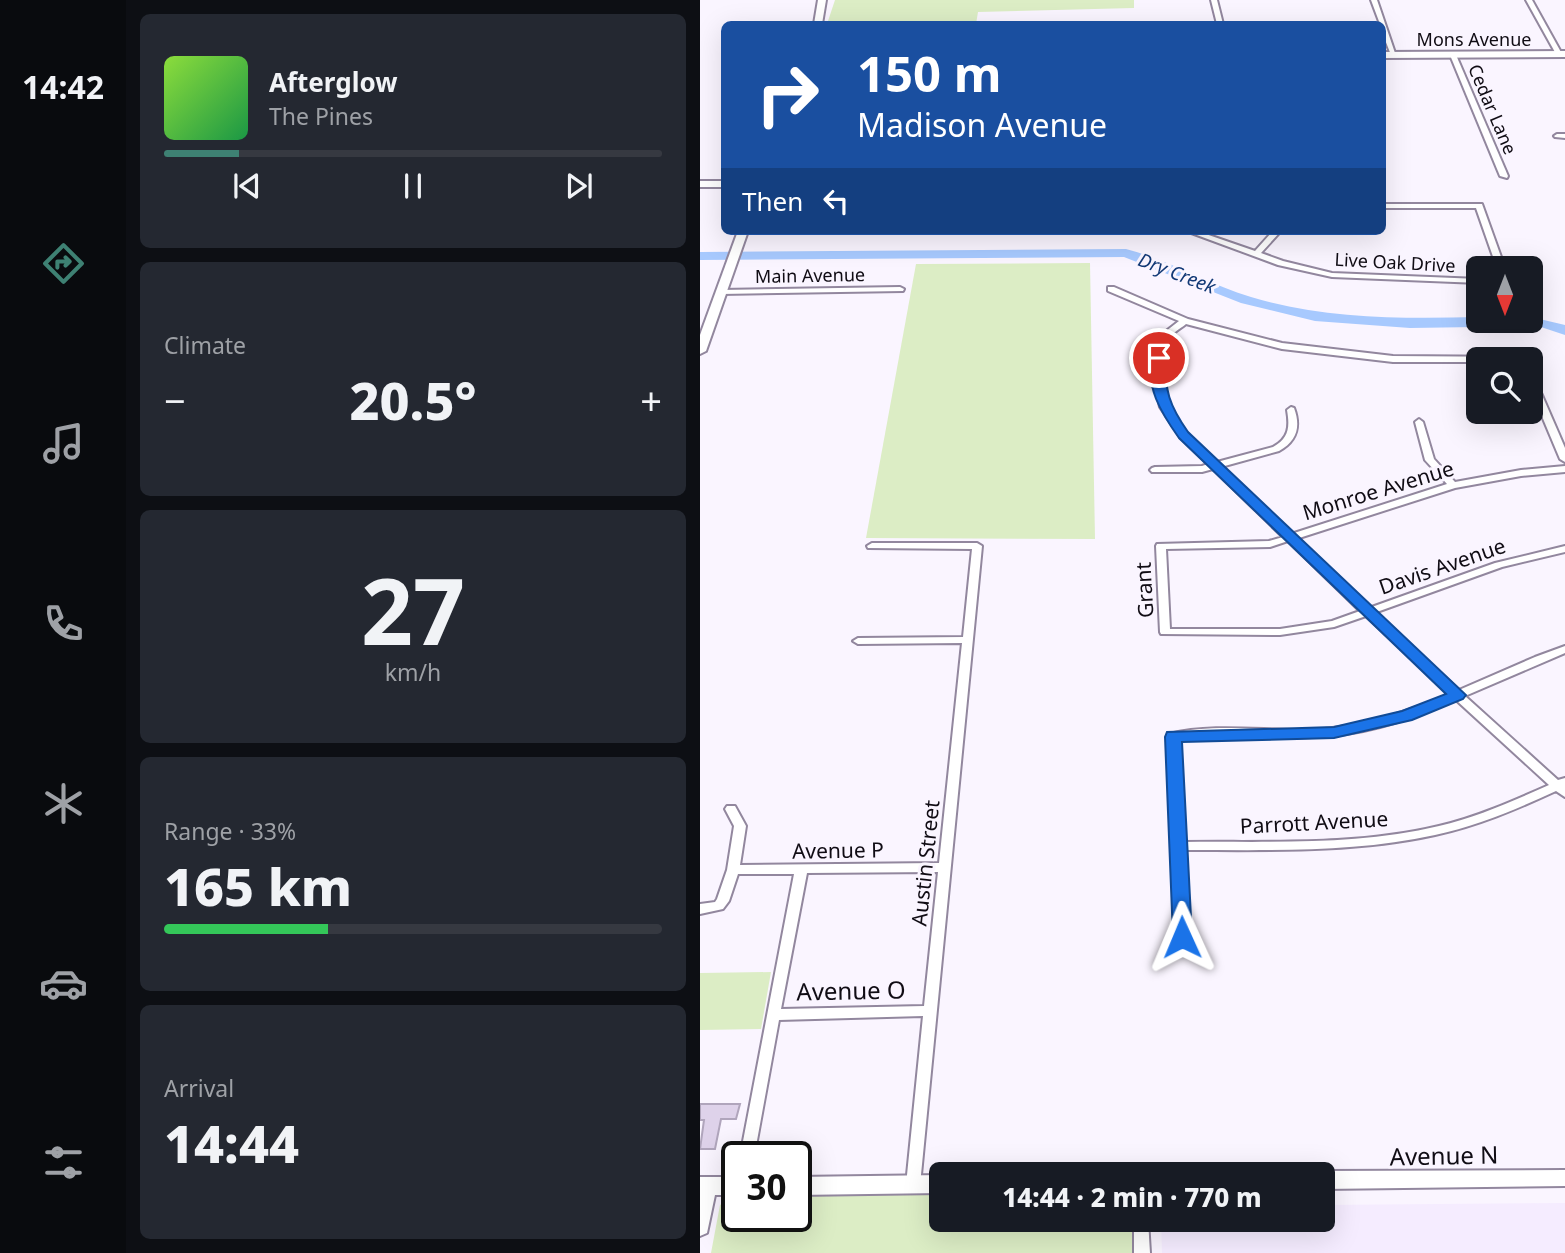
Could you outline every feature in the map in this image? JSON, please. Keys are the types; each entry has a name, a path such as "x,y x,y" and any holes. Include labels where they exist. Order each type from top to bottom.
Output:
{"street":[{"path":"818,21 822,0"},
{"path":"1214,0 1219,21"},
{"path":"1374,0 1382,21"},
{"path":"1529,0 1562,54"},
{"path":"1386,33 1394,55"},
{"name":"Mons Avenue","path":"1386,55 1562,54"},
{"name":"Cedar Lane","path":"1453,55 1504,176"},
{"path":"700,184 721,184"},
{"path":"1386,206 1479,206 1497,256"},
{"path":"700,351 704,327 721,292 742,235"},
{"name":"Live Oak Drive","path":"1202,235 1281,263 1343,277 1466,281"},
{"path":"1257,253 1273,235"},
{"name":"Main Avenue","path":"721,292 900,289"},
{"path":"1111,289 1185,321 1272,344 1358,357 1466,358"},
{"path":"1185,321 1164,337 1159,346 1159,382 1164,407 1184,435 1367,612 1562,787"},
{"path":"1543,407 1565,459"},
{"path":"1155,470 1193,470 1216,466 1287,444 1294,431 1291,410"},
{"path":"1419,422 1430,460 1453,485"},
{"name":"Monroe Avenue","path":"1161,546 1253,546 1292,538 1453,485 1521,473 1565,469"},
{"name":"Austin Street","path":"872,546 977,546 913,1185"},
{"name":"Grant","path":"1161,546 1165,632"},
{"name":"Davis Avenue","path":"1165,632 1297,631 1334,624 1499,565 1565,549"},
{"path":"858,641 967,640"},
{"path":"1182,937 1181,846 1173,737 1334,732 1406,716 1565,649"},
{"name":"Parrott Avenue","path":"1181,846 1342,844 1385,839 1438,830 1562,787"},
{"path":"700,909 719,906 733,870 740,827 731,809"},
{"name":"Avenue P","path":"733,870 944,867"},
{"path":"750,1141 801,870"},
{"name":"Avenue O","path":"774,1015 929,1011"},
{"name":"Avenue N","path":"1335,1180 1565,1178"},
{"path":"812,1186 929,1184"},
{"path":"700,1227 704,1186"},
{"path":"1141,1232 1142,1253"}],"shaded area":[{"path":"1565,1203 1565,1253 1162,1253 1161,1232 1335,1232 1335,1205"}],"green space":[{"path":"835,0 1134,0 1134,8 978,12 976,21 828,21"},
{"path":"1090,263 1095,539 866,538 916,264"},
{"path":"771,972 761,1029 700,1030 700,973"},
{"path":"929,1194 929,1232 1134,1232 1135,1253 711,1253 721,1204 721,1232 812,1232 812,1196"}],"building":[{"path":"700,1104 740,1104 736,1119 721,1119 715,1149 700,1149 704,1120 700,1120"}],"waterway":[{"name":"Dry Creek","path":"700,256 1126,253 1246,300 1315,316 1410,323 1540,321 1565,330"}],"route":[{"path":"1159,358 1159,382 1164,407 1184,435 1457,695 1406,716 1334,732 1185,734 1173,737 1181,846 1182,937"}]}
